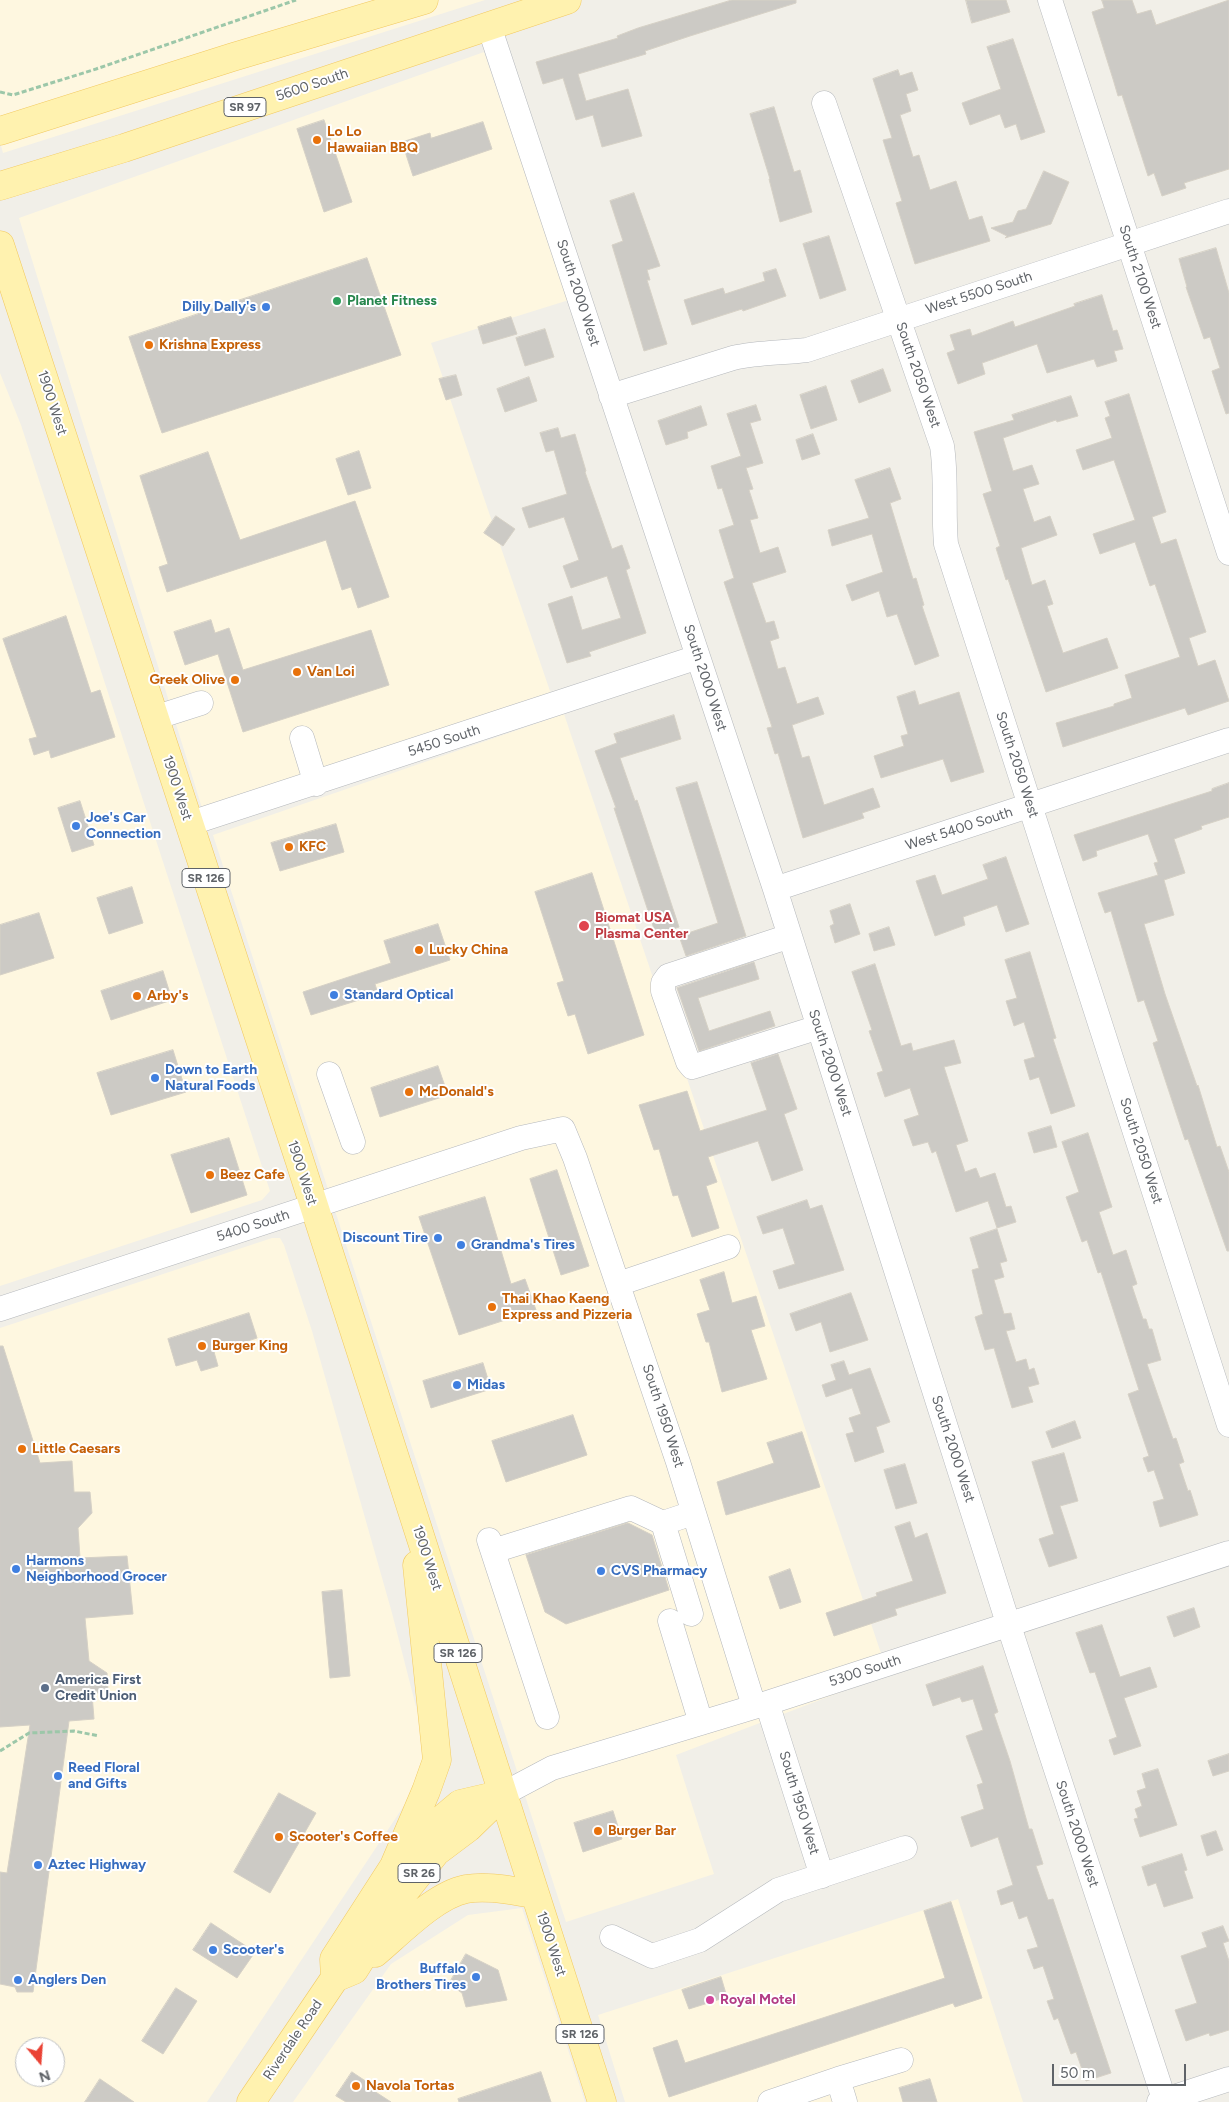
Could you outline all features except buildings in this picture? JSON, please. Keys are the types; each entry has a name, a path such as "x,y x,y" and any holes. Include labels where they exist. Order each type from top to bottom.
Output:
{"main road":[{"path":"0,131 233,57 424,0"},
{"name":"5600 South","path":"0,186 124,148 567,0"},
{"name":"1900 West","path":"0,245 412,1511 602,2102"},
{"path":"394,1866 437,1760 412,1511"},
{"name":"Riverdale Road","path":"344,1974 334,1959 394,1866 422,1836 460,1804 503,1794"},
{"name":"Riverdale Road","path":"251,2102 401,1896 436,1852 468,1828 503,1794"},
{"path":"344,1974 435,1902 466,1889 497,1889 535,1894"}],"street":[{"name":"South 2100 West","path":"1050,0 1229,553"},
{"name":"South 2000 West","path":"489,26 775,889 1008,1623 1163,2101"},
{"name":"South 2050 West","path":"824,103 942,446 946,471 944,520 946,544 1229,1425"},
{"name":"West 5500 South","path":"612,396 754,353 783,353 807,350 1229,211"},
{"name":"5450 South","path":"188,824 316,784 698,657"},
{"path":"154,718 201,702"},
{"path":"302,738 316,784"},
{"name":"West 5400 South","path":"775,889 1229,740"},
{"path":"790,936 668,976 663,983 663,992 688,1062 692,1067 819,1026"},
{"path":"329,1074 353,1142"},
{"name":"5400 South","path":"0,1309 521,1138 563,1129"},
{"name":"South 1950 West","path":"563,1129 575,1158 651,1378 694,1513 822,1876"},
{"path":"618,1284 728,1247"},
{"path":"547,1717 491,1546 631,1508 663,1523 694,1513"},
{"path":"663,1523 700,1723"},
{"name":"5300 South","path":"503,1794 552,1768 761,1704 1229,1553"},
{"path":"612,1937 652,1956 700,1940 778,1890 906,1848"},
{"path":"770,2102 901,2060"},
{"path":"1163,2101 1229,2079"},
{"path":"838,2080 845,2102"}],"path":[{"path":"0,92 12,95 22,92 96,69 296,0"},
{"path":"0,1751 28,1733 74,1731 99,1736"}],"shaded area":[{"path":"0,0 485,0 3,153 0,142"},
{"path":"484,52 569,300 431,343 551,694 202,808 19,218"},
{"path":"0,373 21,425 270,1191 262,1200 0,1286"},
{"path":"564,714 888,1674 676,1755 714,1874 566,1922 213,835"},
{"path":"272,1238 280,1238 284,1245 312,1331 392,1613 423,1734 424,1762 411,1795 207,2102 0,2102 0,1328"},
{"path":"958,1899 1023,2102 625,2102 598,2015"},
{"path":"522,1908 585,2102 293,2102 391,1964 468,1915"}],"place":[{"name":"Lo Lo Hawaiian BBQ","path":"317,140"},
{"name":"Planet Fitness","path":"337,301"},
{"name":"Dilly Dally's","path":"266,307"},
{"name":"Krishna Express","path":"149,345"},
{"name":"Van Loi","path":"297,672"},
{"name":"Greek Olive","path":"235,680"},
{"name":"Joe's Car Connection","path":"76,826"},
{"name":"KFC","path":"289,847"},
{"name":"Biomat USA Plasma Center","path":"584,926"},
{"name":"Lucky China","path":"419,950"},
{"name":"Standard Optical","path":"334,995"},
{"name":"Arby's","path":"137,996"},
{"name":"Down to Earth Natural Foods","path":"155,1078"},
{"name":"McDonald's","path":"409,1092"},
{"name":"Beez Cafe","path":"210,1175"},
{"name":"Discount Tire","path":"438,1238"},
{"name":"Grandma's Tires","path":"461,1245"},
{"name":"Thai Khao Kaeng Express and Pizzeria","path":"492,1307"},
{"name":"Burger King","path":"202,1346"},
{"name":"Midas","path":"457,1385"},
{"name":"Little Caesars","path":"22,1449"},
{"name":"Harmons Neighborhood Grocer","path":"16,1569"},
{"name":"CVS Pharmacy","path":"601,1571"},
{"name":"America First Credit Union","path":"45,1688"},
{"name":"Reed Floral and Gifts","path":"58,1776"},
{"name":"Burger Bar","path":"598,1831"},
{"name":"Scooter's Coffee","path":"279,1837"},
{"name":"Aztec Highway","path":"38,1865"},
{"name":"Scooter's","path":"213,1950"},
{"name":"Buffalo Brothers Tires","path":"476,1977"},
{"name":"Anglers Den","path":"18,1980"},
{"name":"Royal Motel","path":"710,2000"},
{"name":"Navola Tortas","path":"356,2086"}]}
